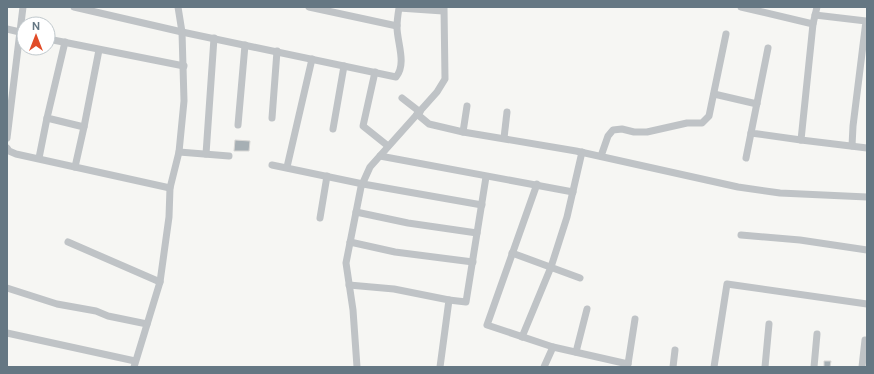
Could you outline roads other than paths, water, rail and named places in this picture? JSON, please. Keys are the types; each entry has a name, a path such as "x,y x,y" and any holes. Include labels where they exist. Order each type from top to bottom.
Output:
{"street":[{"path":"74,7 182,32 396,76 399,73 401,62 397,26 399,7 443,9 445,79 419,113 370,167 363,184 356,212 346,263 354,310 357,367"},
{"path":"7,333 134,364 160,282 169,217 170,188 179,152 184,101 184,66 182,32 178,7"},
{"path":"309,7 397,26"},
{"path":"741,7 813,24"},
{"path":"801,140 813,24 817,7"},
{"path":"815,15 866,21 853,119 852,146"},
{"path":"602,156 608,136 613,130 622,129 634,132 648,132 687,124 702,123 709,116 726,34"},
{"path":"206,154 214,38"},
{"path":"56,40 184,66"},
{"path":"39,158 65,42"},
{"path":"238,124 245,45"},
{"path":"746,158 768,48"},
{"path":"74,167 84,126 99,50"},
{"path":"272,118 278,51"},
{"path":"7,138 19,56"},
{"path":"287,167 312,59"},
{"path":"333,129 344,66"},
{"path":"375,72 363,126 388,146"},
{"path":"714,94 757,104"},
{"path":"402,98 429,124 464,132 582,152 692,177 766,191 867,196"},
{"path":"464,132 467,106"},
{"path":"504,138 507,112"},
{"path":"47,118 84,126"},
{"path":"751,133 867,148"},
{"path":"7,148 9,151 16,154 170,188"},
{"path":"179,152 229,156"},
{"path":"522,337 550,267 567,217 582,152"},
{"path":"380,156 486,177 537,184 573,192"},
{"path":"272,165 363,184 482,205"},
{"path":"320,218 327,176"},
{"path":"349,285 394,289 466,302 486,177"},
{"path":"537,184 487,325 553,347 628,366 635,319"},
{"path":"356,212 408,223 478,233"},
{"path":"742,234 800,240 867,250"},
{"path":"68,242 160,282"},
{"path":"350,242 395,252 473,262"},
{"path":"512,253 580,278"},
{"path":"714,367 726,284 867,304"},
{"path":"7,288 57,304 96,311 108,316 147,324"},
{"path":"440,367 449,300"},
{"path":"576,352 586,309"},
{"path":"765,367 768,324"},
{"path":"814,367 817,334"},
{"path":"862,367 864,340"},
{"path":"544,367 553,347"},
{"path":"675,350 673,367 678,367"}]}
